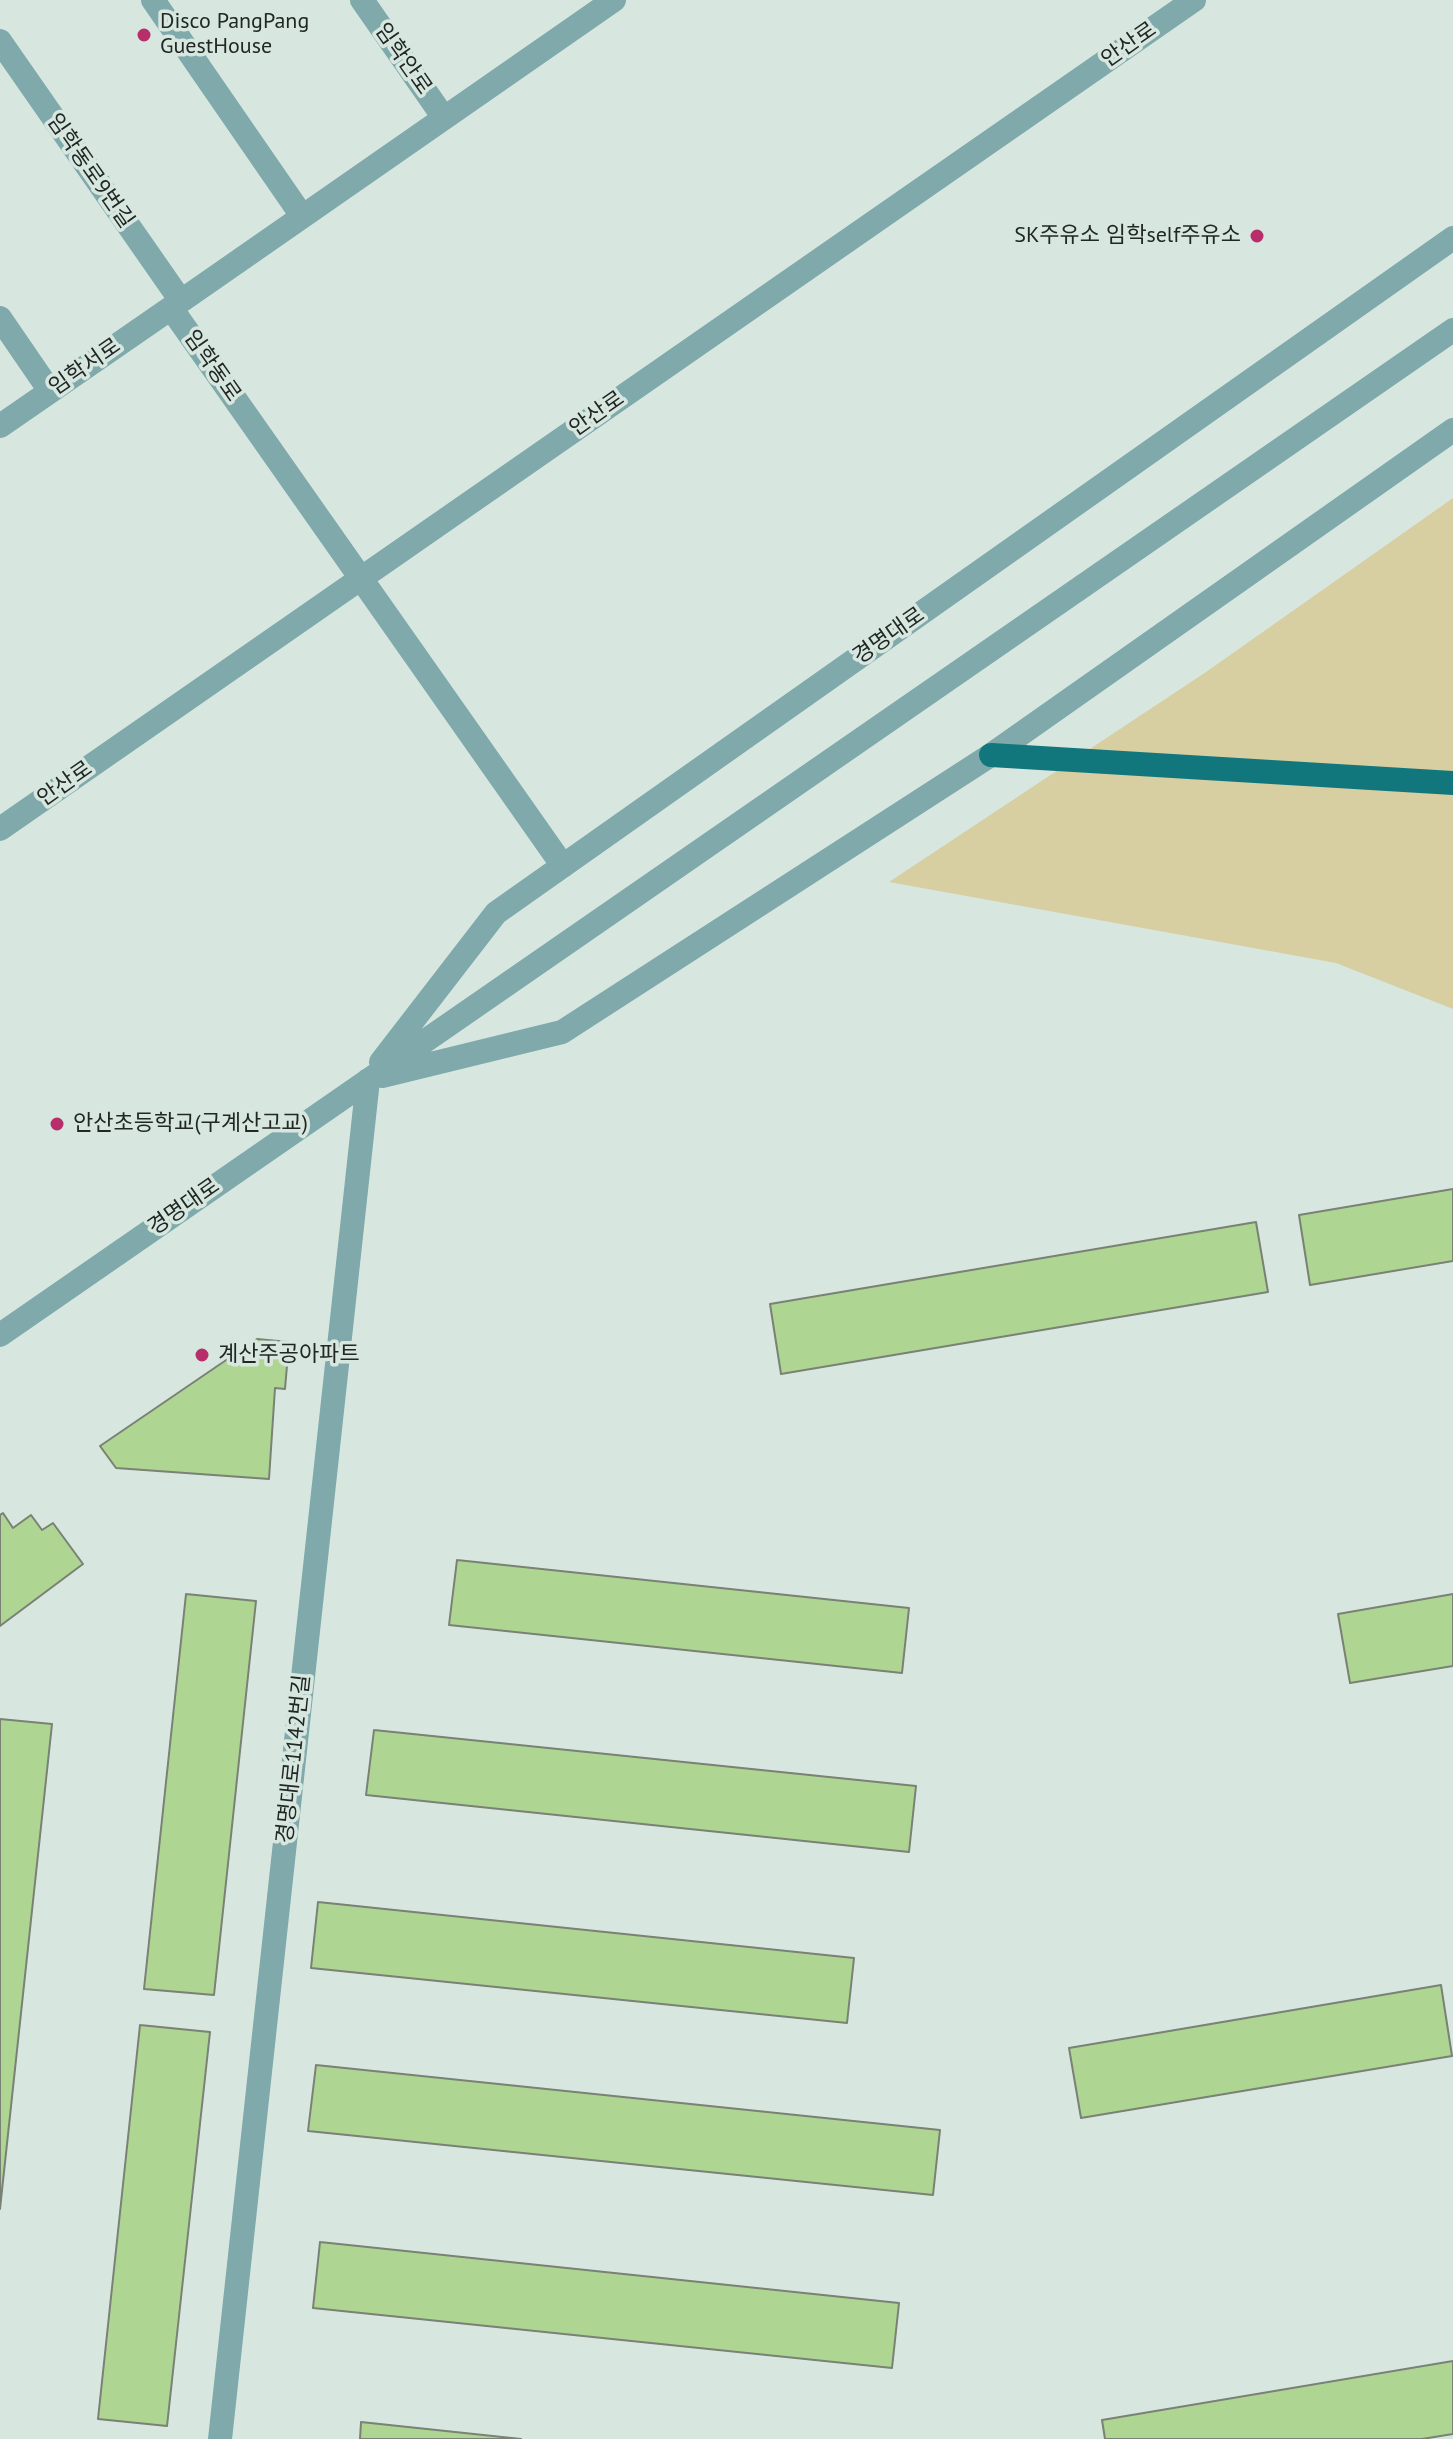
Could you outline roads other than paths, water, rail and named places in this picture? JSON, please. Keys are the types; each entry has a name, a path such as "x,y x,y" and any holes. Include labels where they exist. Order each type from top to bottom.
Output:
{"main road":[{"path":"991,755 1453,783"}],"street":[{"path":"153,0 302,216"},
{"name":"임학안로","path":"362,0 444,118"},
{"name":"임학동로","path":"563,866 361,578 176,304 614,0"},
{"name":"안산로","path":"0,829 1194,0"},
{"name":"임학동로9번길","path":"0,41 176,304"},
{"name":"경명대로","path":"368,1080 496,913 1448,245"},
{"name":"임학서로","path":"0,426 176,304"},
{"path":"0,318 50,391"},
{"name":"경명대로","path":"0,1335 1453,330"},
{"name":"경명대로","path":"368,1080 562,1032 991,755 1453,430"},
{"name":"경명대로1142번길","path":"220,2439 368,1080"}],"place":[{"name":"Disco PangPang GuestHouse","path":"144,35"},
{"name":"SK주유소 임학self주유소","path":"1257,236"},
{"name":"안산초등학교(구계산고교)","path":"57,1124"},
{"name":"계산주공아파트","path":"202,1355"}]}
